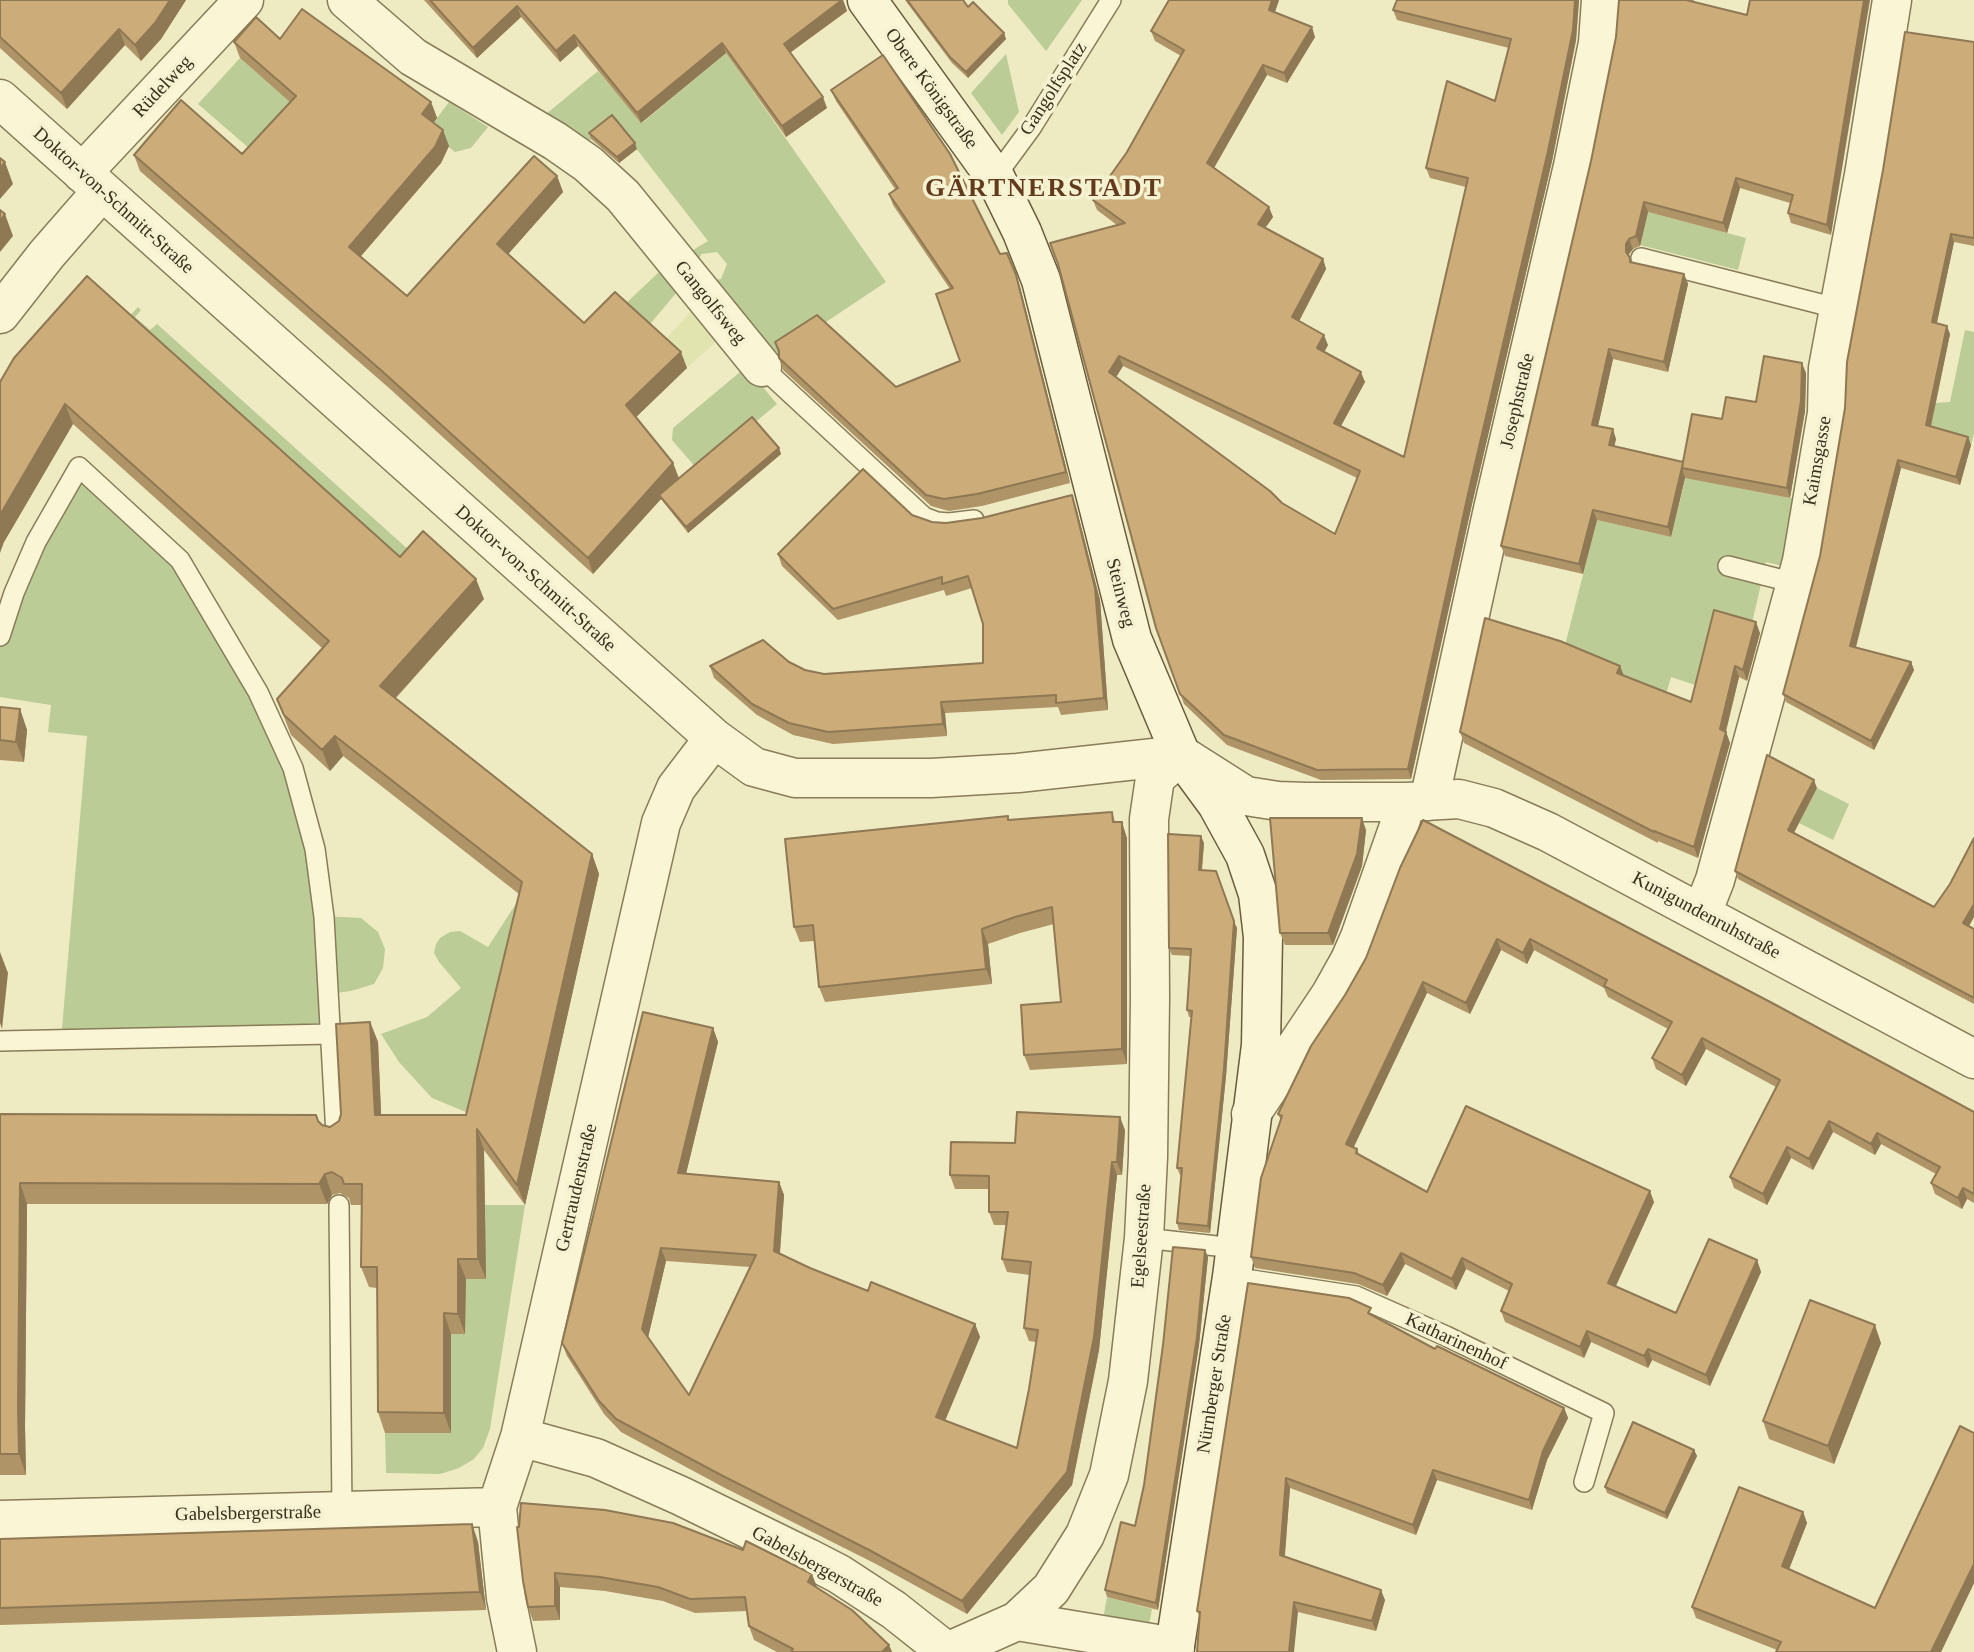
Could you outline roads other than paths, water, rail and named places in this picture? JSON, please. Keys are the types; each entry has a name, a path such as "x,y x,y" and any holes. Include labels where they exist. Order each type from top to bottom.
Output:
{"street":[{"name":"Rüdelweg","path":"0,314 47,254 92,182 244,0"},
{"name":"Gangolfsweg","path":"347,0 413,57 555,141 588,164 623,197 762,367"},
{"name":"Obere Königstraße","path":"867,0 995,177"},
{"name":"Josephstraße","path":"1418,801 1435,780 1493,509 1573,166 1598,43 1601,0"},
{"name":"Kaimsgasse","path":"1702,914 1715,880 1801,561 1827,413 1828,369 1864,175 1892,0"},
{"name":"Doktor-von-Schmitt-Straße","path":"0,99 714,738 754,767 795,778 931,778 1018,773 1181,755"},
{"name":"Steinweg","path":"995,177 1041,280 1087,491 1132,639 1181,755"},
{"name":"Gertraudenstraße","path":"517,1652 506,1598 497,1507 520,1437 661,823 676,788 714,738"},
{"path":"1181,755 1246,796 1278,801 1418,801"},
{"name":"Nürnberger Straße","path":"1175,1649 1233,1263 1261,1045 1263,937 1258,894 1245,855 1217,804 1181,755"},
{"name":"Egelseestraße","path":"947,1652 1017,1620 1051,1589 1085,1535 1110,1475 1128,1381 1144,1238 1150,998 1149,820 1155,778 1181,755"},
{"name":"Kunigundenruhstraße","path":"1418,801 1459,799 1494,808 1548,832 1974,1059"},
{"name":"Nürnberger Straße","path":"1251,1114 1331,995 1350,960 1382,875 1418,801"},
{"name":"Gabelsbergerstraße","path":"520,1437 596,1458 808,1558 894,1609 947,1652"},
{"name":"Gabelsbergerstraße","path":"0,1520 497,1507"},
{"path":"1017,1620 1175,1649"}],"lane":[{"name":"Gangolfsplatz","path":"995,177 1031,128 1111,0"},
{"path":"1641,257 1840,309"},
{"name":"Gangolfsweg","path":"762,367 925,517 949,523 996,515"},
{"path":"0,636 14,593 36,542 79,467 180,560 258,692 293,768 315,849 324,917 336,1135"},
{"path":"1728,566 1795,583"},
{"path":"0,1041 331,1034"},
{"path":"340,1205 342,1512"},
{"path":"1144,1238 1233,1263"},
{"name":"Katharinenhof","path":"1233,1263 1356,1296 1446,1336 1604,1413 1584,1482"}],"district":[{"name":"GÄRTNERSTADT","path":"1044,189"}]}
